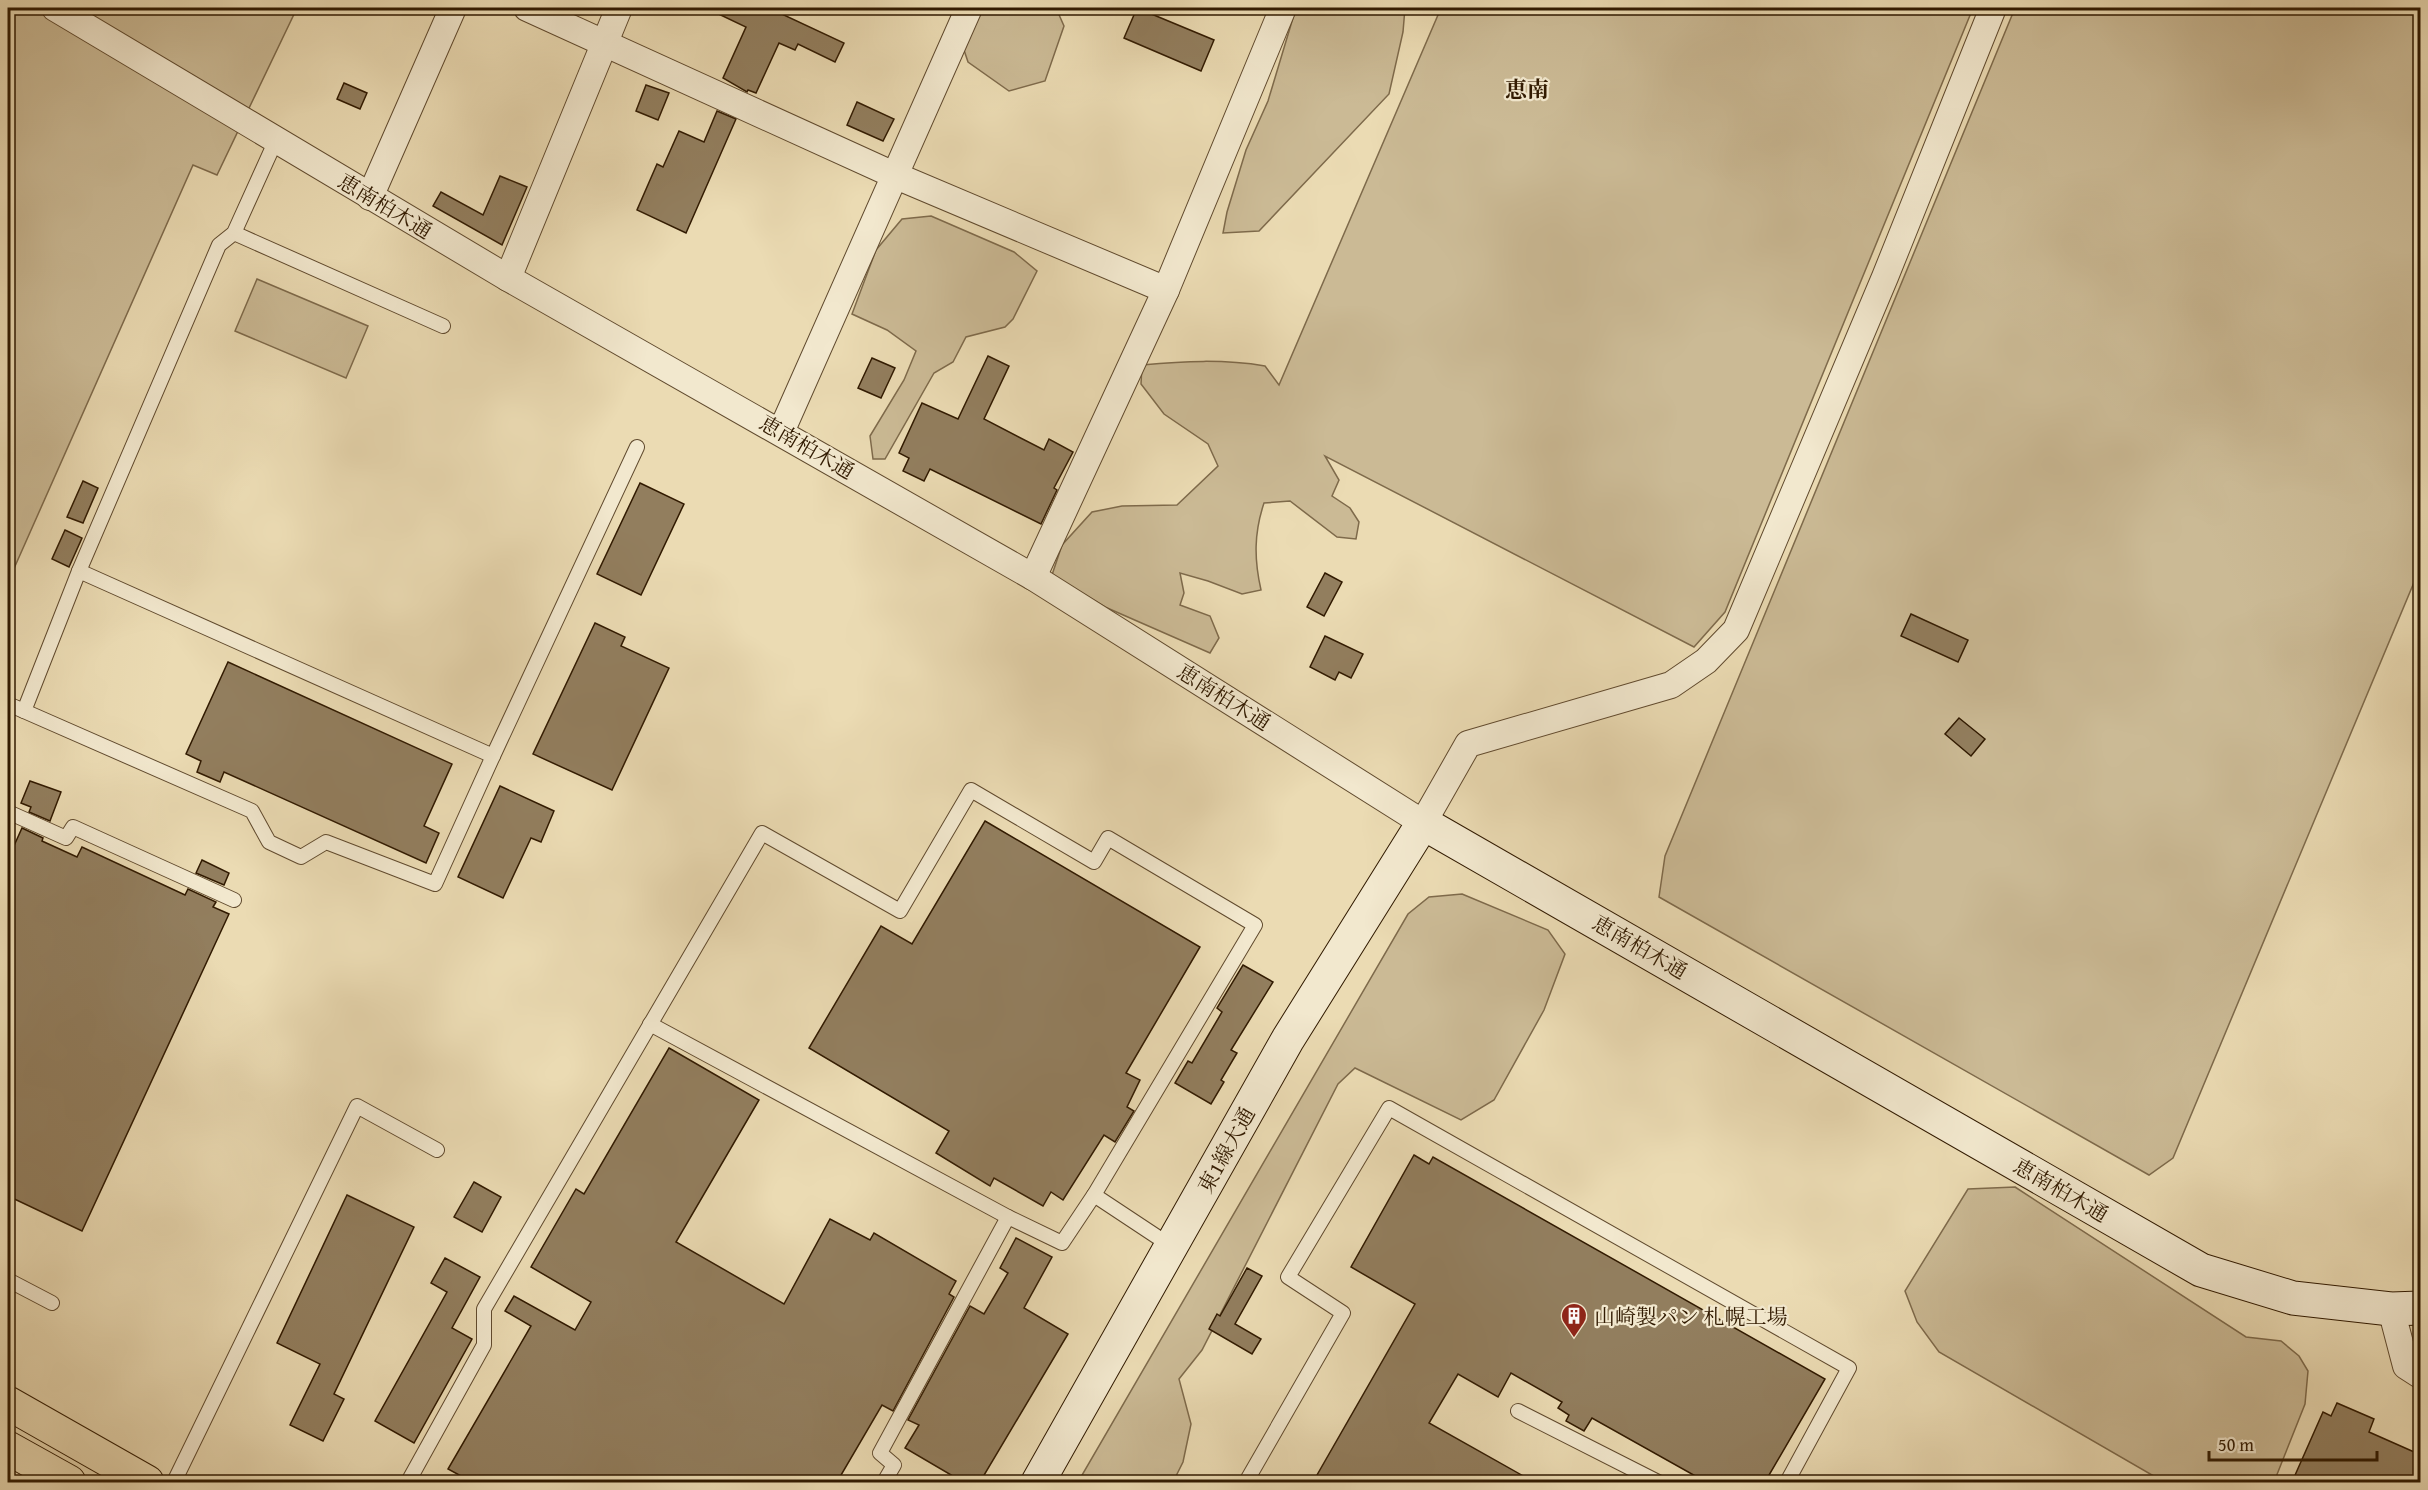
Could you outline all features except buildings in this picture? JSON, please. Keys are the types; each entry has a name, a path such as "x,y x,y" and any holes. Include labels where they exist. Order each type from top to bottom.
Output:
{"main road":[{"path":"8,1404 147,1482"},
{"path":"8,1448 69,1482"}],"street":[{"name":"恵南柏木通","path":"55,8 508,278 1033,577 1423,823 2201,1270 2293,1298 2406,1308"},
{"path":"369,197 453,8"},
{"path":"528,8 894,175 1166,290"},
{"path":"508,278 619,8"},
{"path":"781,432 969,8"},
{"path":"1033,577 1166,290 1283,8"},
{"path":"1423,823 1468,744 1671,685 1706,661 1736,630 1885,277 1992,8"},
{"name":"東1線大通","path":"1038,1482 1288,1039 1423,823"},
{"path":"2406,1308 2406,1366 2421,1375"}],"lane":[{"path":"24,711 80,571 219,245 234,233 276,140"},
{"path":"234,233 443,326"},
{"path":"8,704 252,811 270,842 302,857 326,842 435,884 637,447"},
{"path":"80,571 493,756"},
{"path":"411,1481 484,1345 484,1309 650,1024 762,833 900,911 971,790 1094,862 1108,838 1255,925 1094,1195 1062,1243 1008,1217 650,1024"},
{"path":"8,812 66,838 73,826 234,900"},
{"path":"174,1482 357,1106 437,1150"},
{"path":"1246,1482 1343,1313 1288,1277 1389,1108 1849,1368 1787,1482"},
{"path":"1094,1195 1171,1246"},
{"path":"884,1482 894,1465 880,1453 1008,1217"},
{"path":"8,1280 52,1303"},
{"path":"1518,1411 1658,1482"}],"shaded area":[{"path":"8,8 34,8 69,28 79,8 297,8 217,175 193,165 8,582"},
{"path":"950,8 1056,8 1064,26 1045,81 1009,91 968,62"},
{"path":"1296,8 1405,8 1403,32 1389,94 1259,231 1223,233 1246,150 1268,101"},
{"path":"1441,8 1973,8 1725,612 1694,647 1325,456 1339,480 1332,496 1350,508 1359,522 1356,539 1337,537 1290,501 1264,503 1258,525 1256,546 1261,590 1242,594 1180,573 1184,593 1180,605 1210,616 1219,638 1210,653 1105,607 1052,575 1062,545 1092,512 1122,506 1177,505 1218,466 1208,444 1164,414 1141,384 1142,365 1204,361 1265,366 1279,385"},
{"path":"2015,8 2420,8 2420,568 2173,1158 2149,1175 1659,897 1665,856"},
{"path":"931,216 1014,252 1037,271 1013,319 1005,327 966,337 953,362 934,373 885,459 873,459 870,436 904,380 916,351 887,330 852,314 876,250 902,219"},
{"path":"257,279 368,326 346,378 235,331"},
{"path":"1462,894 1548,930 1565,954 1544,1010 1494,1100 1461,1120 1355,1068 1338,1084 1202,1350 1179,1379 1191,1424 1183,1462 1173,1482 1078,1482 1408,914 1429,897"},
{"path":"2015,1187 2246,1337 2281,1341 2299,1356 2308,1371 2305,1404 2274,1482 2164,1482 1939,1352 1917,1322 1905,1291 1968,1189"}],"place":[{"name":"山崎製パン 札幌工場","path":"1574,1339"}],"district":[{"name":"恵南","path":"1527,89"}]}
